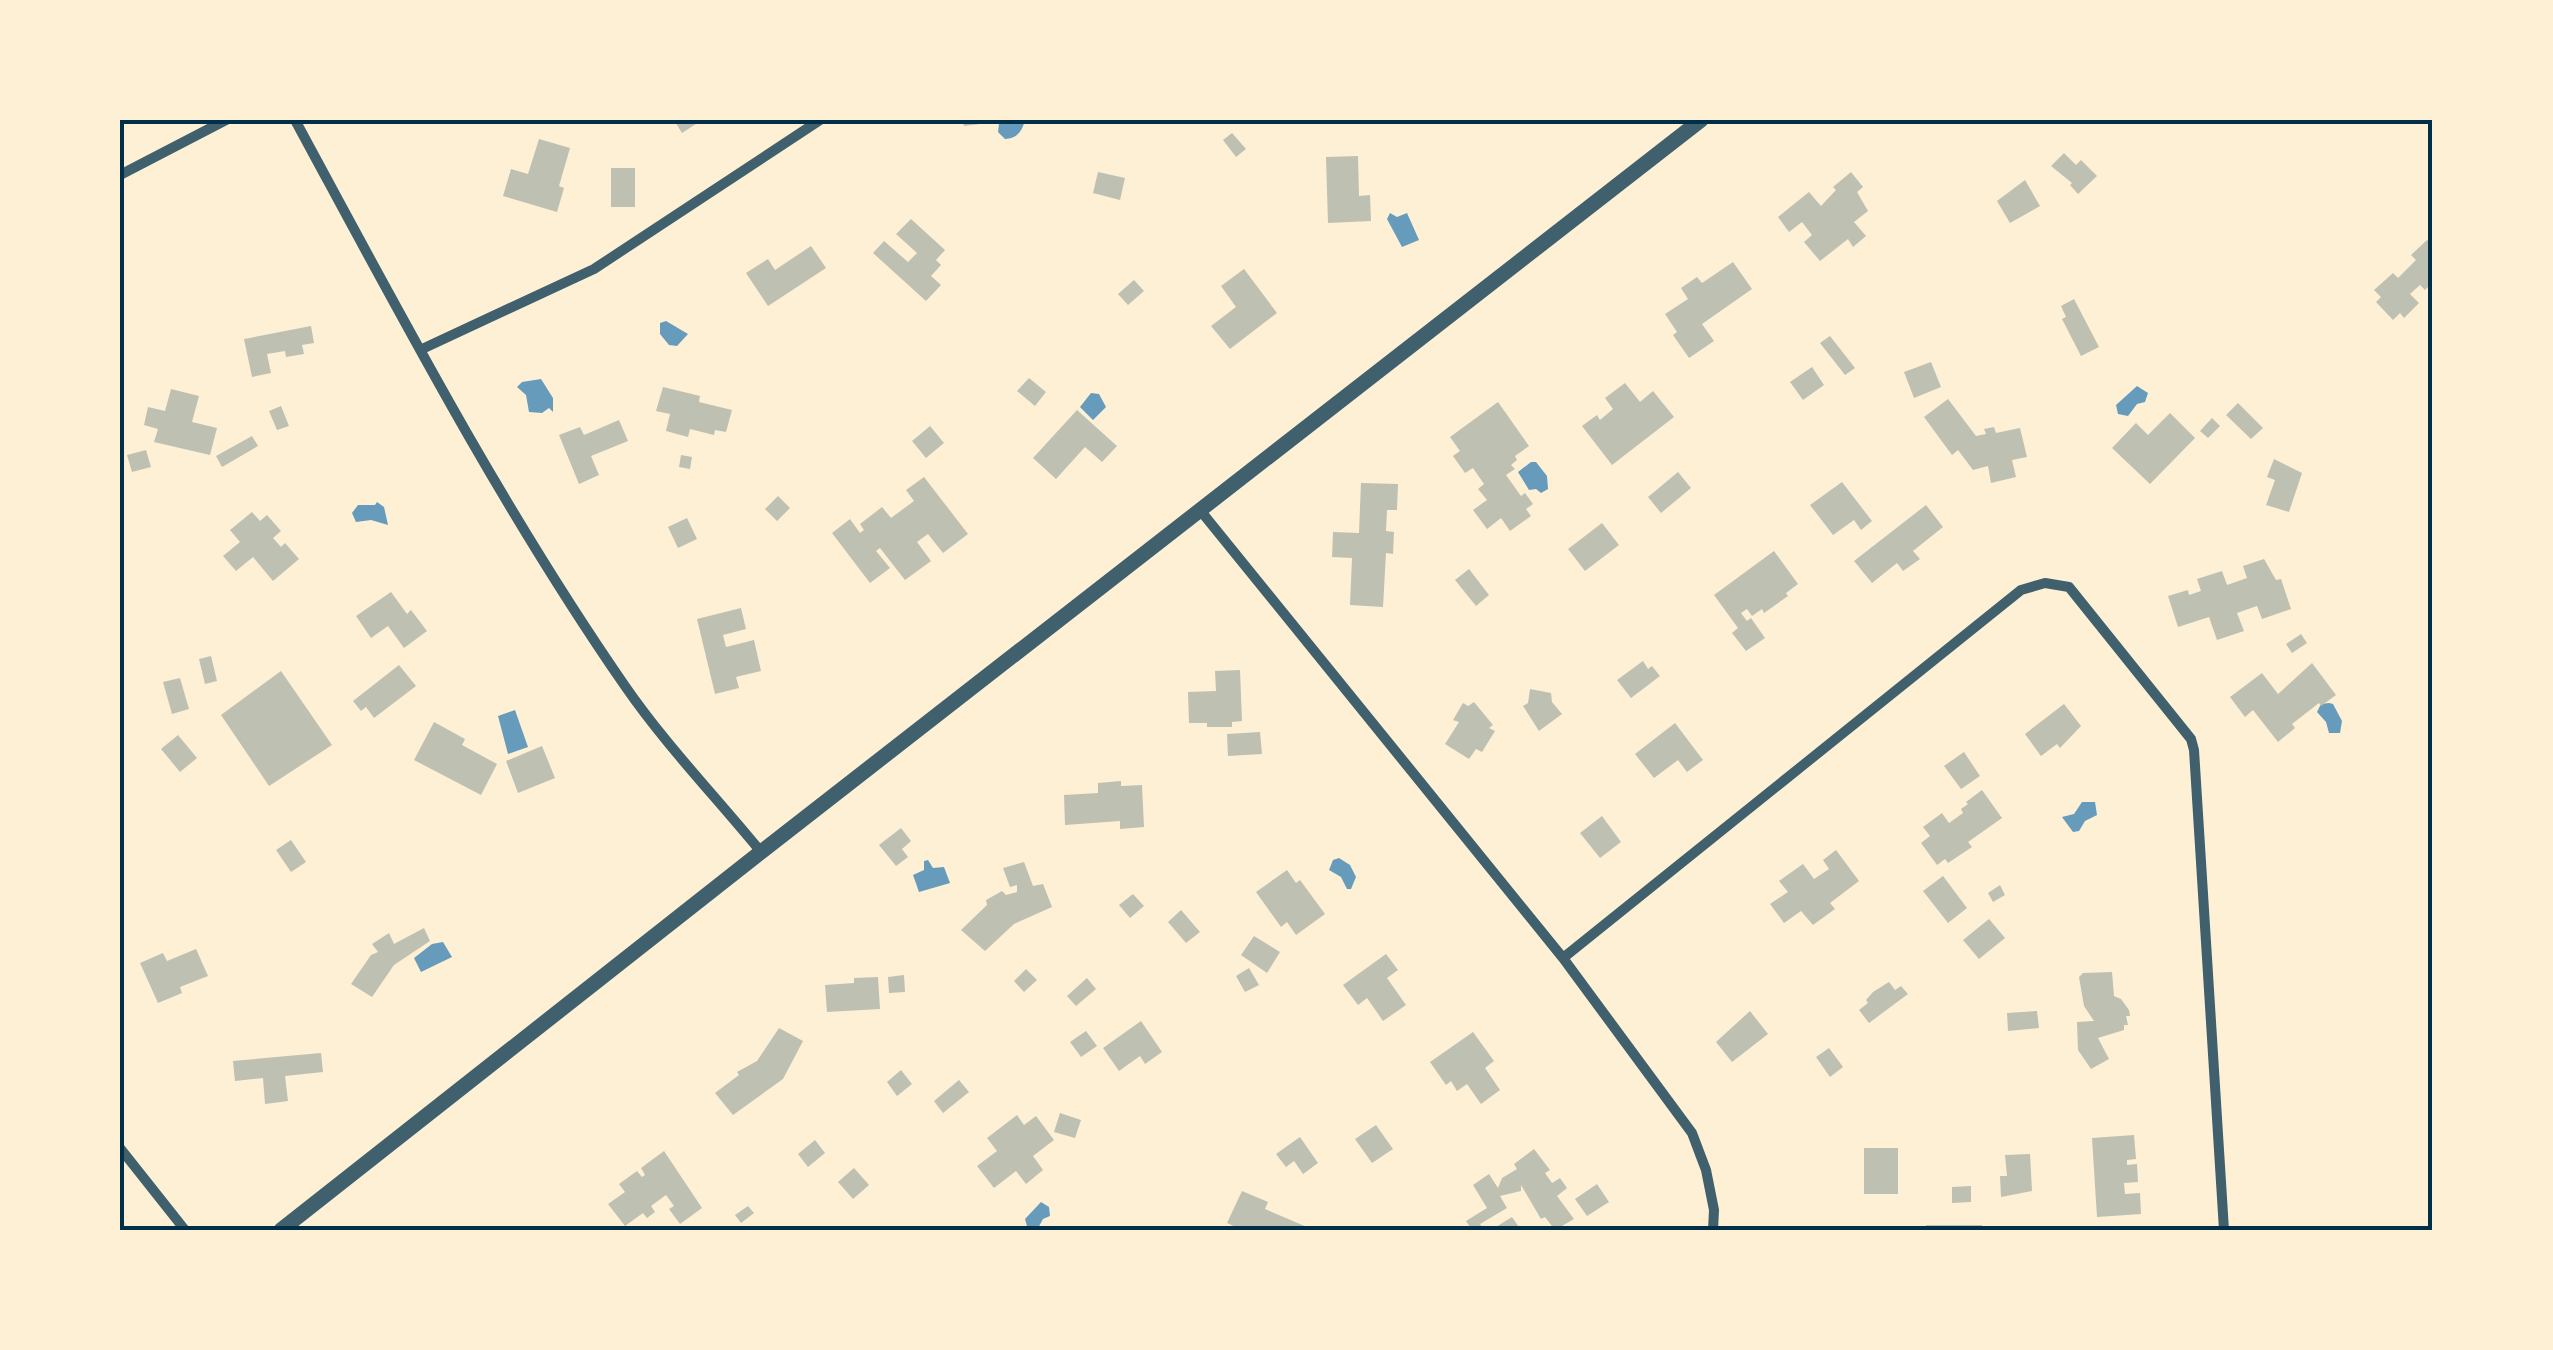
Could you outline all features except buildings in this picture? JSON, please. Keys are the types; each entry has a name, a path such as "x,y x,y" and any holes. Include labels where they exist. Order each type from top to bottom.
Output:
{"street":[{"path":"120,175 226,120"},
{"path":"295,120 420,350 552,578 628,691 760,852"},
{"path":"420,350 594,268 820,120"},
{"path":"281,1230 1701,120"},
{"path":"1200,510 1563,958 1692,1133 1706,1170 1714,1210 1713,1230"},
{"path":"1563,958 2021,590 2045,582 2069,587 2190,739 2194,750 2224,1230"},
{"path":"120,1148 185,1230"}],"water":[{"path":"1025,120 1019,133 1005,139 998,132 999,124"},
{"path":"1390,213 1397,217 1407,213 1419,240 1402,247 1387,219"},
{"path":"666,321 688,334 677,346 669,345 660,334 660,323"},
{"path":"541,379 553,398 553,412 549,408 542,413 529,412 526,395 517,387 522,382"},
{"path":"2137,386 2148,393 2145,402 2137,404 2128,416 2118,414 2116,405"},
{"path":"1091,393 1099,394 1106,407 1093,420 1080,407"},
{"path":"1536,462 1547,476 1548,489 1541,493 1529,490 1518,472"},
{"path":"377,502 384,507 388,525 371,520 356,522 352,513 358,505"},
{"path":"2329,703 2342,721 2340,733 2329,733 2317,712 2321,704"},
{"path":"515,710 528,747 508,754 498,716"},
{"path":"2082,802 2095,802 2097,815 2073,832 2062,817 2074,814"},
{"path":"1339,858 1350,865 1356,877 1351,889 1329,870 1333,860"},
{"path":"928,860 933,868 944,867 950,883 919,892 913,875 924,870 924,861"},
{"path":"443,942 452,957 421,972 414,958 432,944"},
{"path":"1041,1202 1049,1207 1050,1216 1043,1219 1037,1230 1028,1230 1025,1219"}]}
